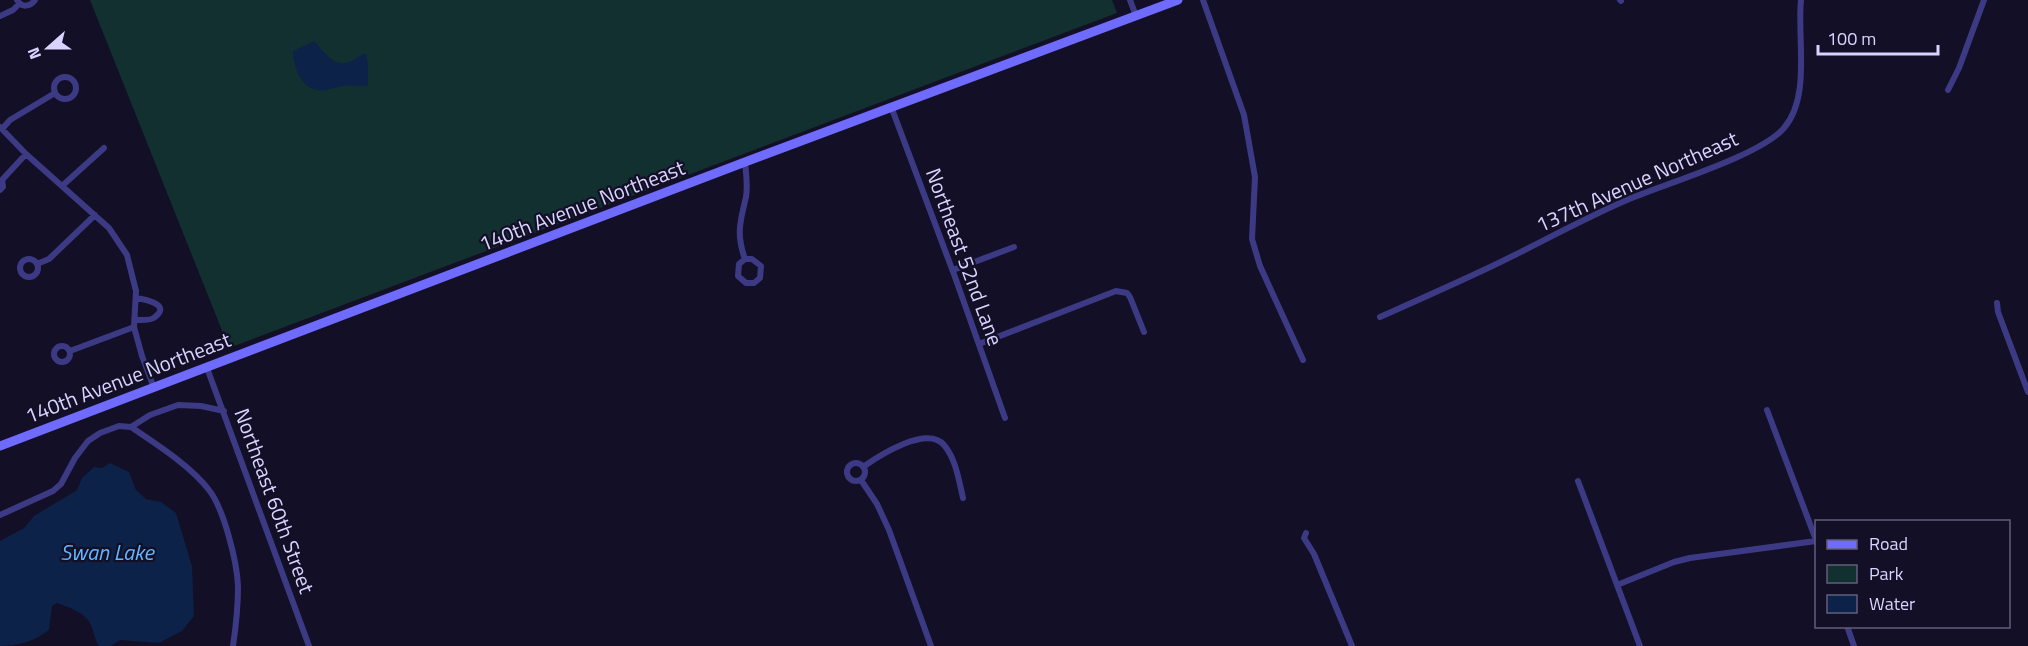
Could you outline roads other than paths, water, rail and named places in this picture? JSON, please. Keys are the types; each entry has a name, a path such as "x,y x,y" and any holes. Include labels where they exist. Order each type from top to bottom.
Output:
{"street":[{"path":"0,16 13,10 18,2 28,6 35,0"},
{"path":"1130,0 1136,16"},
{"name":"140th Avenue Northeast","path":"0,446 745,162 892,109 1178,0"},
{"path":"1203,0 1244,115 1255,177 1252,239 1260,266 1303,360"},
{"name":"137th Avenue Northeast","path":"1380,317 1488,269 1625,201 1724,162 1773,138 1785,128 1795,109 1801,80 1801,0"},
{"path":"1948,90 1959,68 1984,0"},
{"path":"55,93 10,120 1,128 26,154 109,228 127,255 133,272 136,298 134,324 142,356 154,388"},
{"name":"Northeast 52nd Lane","path":"892,109 953,270 1005,417"},
{"path":"62,186 105,148"},
{"path":"0,190 3,187 1,179 26,154"},
{"path":"745,162 746,195 741,212 739,233 745,259"},
{"path":"37,264 49,259 95,215"},
{"path":"953,270 1014,247"},
{"path":"745,259 753,259 761,266 762,274 754,283 746,283 738,276 739,264 745,259"},
{"path":"979,344 1116,291 1127,293 1130,297 1144,332"},
{"path":"70,351 134,324 153,319 157,315 158,304 136,298"},
{"path":"1997,303 1998,312 2028,392"},
{"name":"Northeast 60th Street","path":"207,368 309,646"},
{"path":"130,427 150,415 178,405 201,406 224,411"},
{"path":"1767,410 1815,537"},
{"path":"0,515 53,491 61,484 75,458 88,441 100,433 119,426 130,427 163,448 199,480 210,491 218,507 230,542 238,584 233,646"},
{"path":"863,467 885,452 926,436 939,440 953,462 963,498"},
{"path":"854,464 863,467 865,475 861,480 850,479 848,470 854,464"},
{"path":"861,480 877,504 889,530 931,646"},
{"path":"1578,481 1640,646"},
{"path":"1306,533 1304,538 1314,554 1352,646"},
{"path":"1617,585 1690,558 1815,540"},
{"path":"1847,628 1854,646"}],"water":[{"path":"314,41 338,63 349,62 366,53 368,85 326,90 310,88 302,80 296,68 293,51"},
{"name":"Swan Lake","path":"110,463 129,472 136,490 146,499 161,502 176,513 192,566 194,616 182,631 159,643 120,640 111,646 99,646 87,619 75,610 57,603 52,606 49,630 26,642 0,646 0,541 24,528 34,516 77,490 82,478 94,467 102,468"}]}
